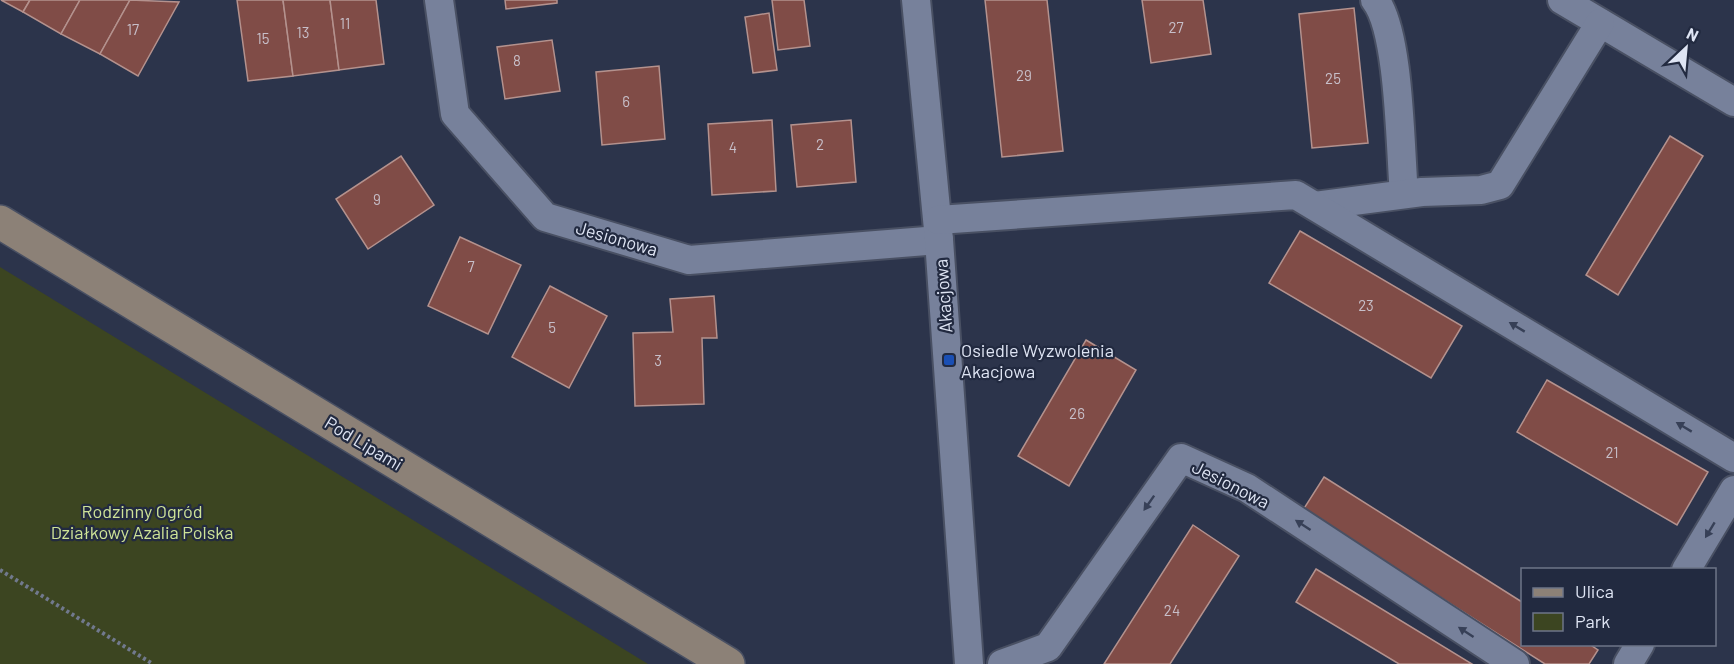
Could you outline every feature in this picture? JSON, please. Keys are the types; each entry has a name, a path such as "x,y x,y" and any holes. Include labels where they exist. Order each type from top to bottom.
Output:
{"street":[{"name":"Jesionowa","path":"439,0 455,114 545,217 689,260 938,230 1296,195 1734,458"},
{"name":"Akacjowa","path":"916,0 938,230 969,664"},
{"path":"1375,0 1386,20 1393,62 1404,195"},
{"path":"1562,0 1734,102"},
{"path":"1315,206 1404,195 1481,190 1500,185 1600,23"},
{"name":"Pod Lipami","path":"0,222 728,664"},
{"name":"Jesionowa","path":"1002,664 1048,646 1180,458 1248,488 1515,664"},
{"path":"1687,568 1734,490"},
{"path":"1628,664 1639,646"}],"path":[{"path":"0,570 153,664"}],"green space":[{"name":"Rodzinny Ogród Działkowy Azalia Polska","path":"0,267 648,664 0,664"}],"building":[{"path":"1,0 30,0 23,12"},
{"path":"30,0 80,0 61,34 23,12"},
{"path":"80,0 130,0 100,54 61,34"},
{"path":"130,0 179,2 138,76 100,54"},
{"path":"237,0 283,0 293,76 248,81"},
{"path":"283,0 330,0 339,70 293,76"},
{"path":"330,0 376,0 384,64 339,70"},
{"path":"505,0 557,0 557,3 506,9"},
{"path":"772,0 804,0 810,46 778,50"},
{"path":"985,0 1047,0 1063,151 1002,157"},
{"path":"1142,0 1203,0 1211,54 1151,63"},
{"path":"1354,8 1368,143 1312,148 1299,14"},
{"path":"769,13 777,70 753,73 745,17"},
{"path":"552,40 560,91 505,99 497,47"},
{"path":"659,66 665,139 602,145 596,72"},
{"path":"772,120 776,191 712,195 708,124"},
{"path":"851,120 856,182 797,187 791,125"},
{"path":"1670,136 1703,156 1618,295 1586,275"},
{"path":"401,156 434,205 368,249 336,199"},
{"path":"1300,231 1462,326 1431,378 1269,283"},
{"path":"460,237 521,265 488,334 428,306"},
{"path":"550,286 607,316 569,388 512,357"},
{"path":"714,296 717,338 702,338 704,404 635,406 633,333 673,332 670,299"},
{"path":"1086,340 1136,370 1069,486 1018,456"},
{"path":"1547,380 1708,472 1677,525 1517,432"},
{"path":"1324,477 1521,601 1521,646 1592,646 1598,650 1589,664 1545,664 1303,510"},
{"path":"1193,525 1239,556 1170,664 1104,664"},
{"path":"1316,569 1472,664 1399,664 1296,602"}],"place":[{"name":"Osiedle Wyzwolenia Akacjowa","path":"949,360"}]}
